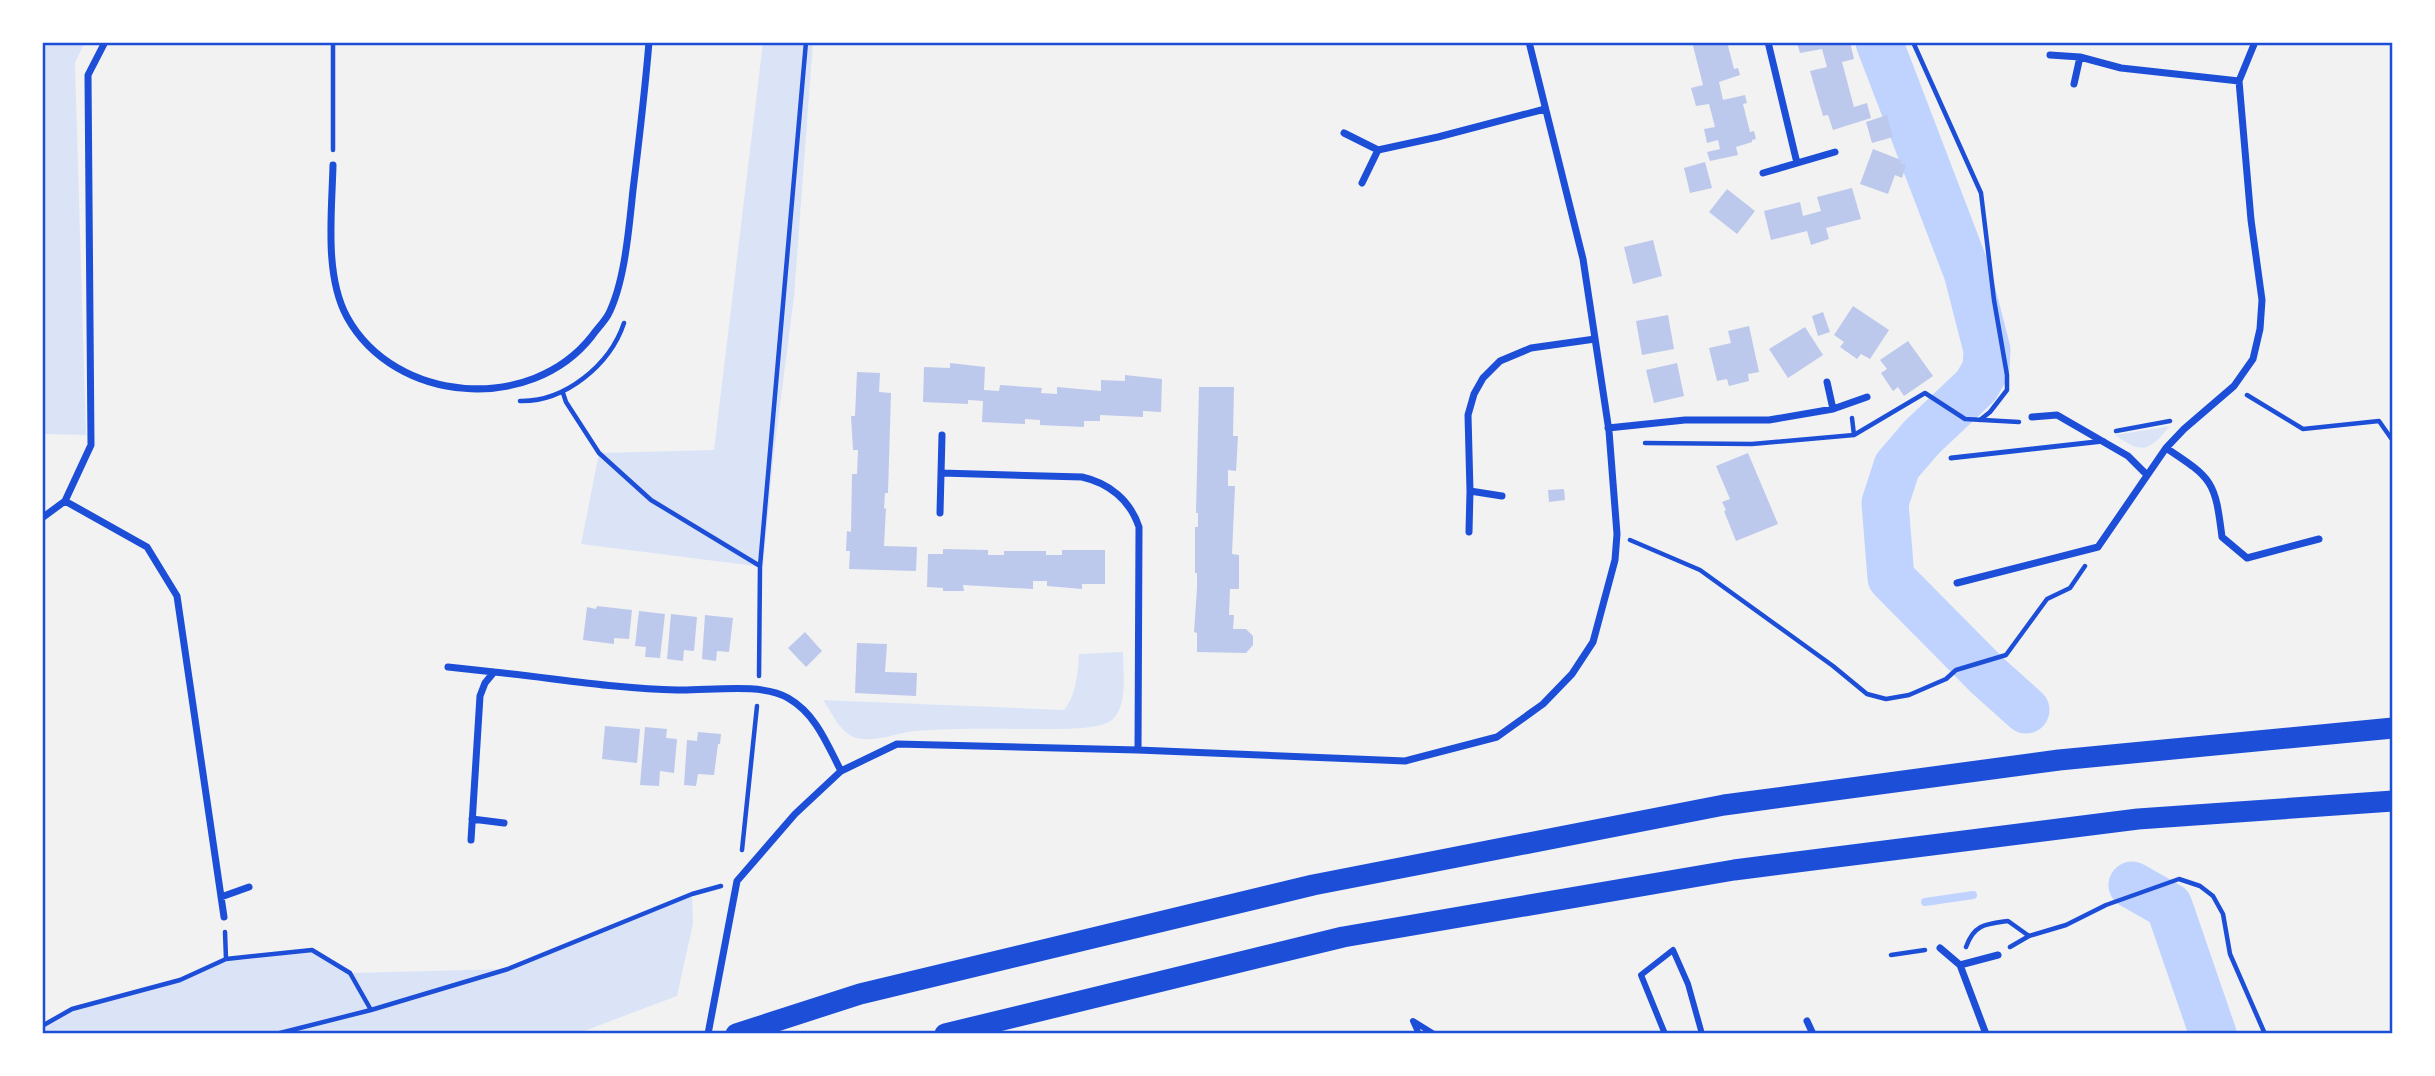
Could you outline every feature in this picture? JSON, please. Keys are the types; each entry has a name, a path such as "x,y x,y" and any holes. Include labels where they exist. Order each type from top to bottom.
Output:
{"highway":[{"path":"736,1034 860,994 1313,885 1724,805 2059,760 2393,728"},
{"path":"945,1034 1343,937 1734,870 2138,819 2393,801"}],"street":[{"path":"42,519 65,501 91,445 89,75 105,42"},
{"path":"333,165 331,258 346,316 367,344 401,371 421,380 458,388 499,388 538,377 560,366 584,346 607,316 615,296 628,234 649,42"},
{"path":"708,1034 737,881 795,814 841,771 897,744 1405,761 1497,737 1543,704 1572,674 1592,642 1615,560 1617,534 1608,428 1583,259 1529,42"},
{"path":"1768,42 1797,163"},
{"path":"1957,583 2098,547 2166,448 2184,429 2234,387 2253,359 2260,329 2262,300 2251,220 2239,81 2255,42"},
{"path":"2050,55 2080,57 2122,68 2239,81"},
{"path":"2074,84 2080,57"},
{"path":"1344,133 1378,150 1545,109"},
{"path":"1362,183 1378,150"},
{"path":"1763,173 1835,152"},
{"path":"1469,532 1468,415 1474,394 1483,378 1500,361 1531,348 1595,339"},
{"path":"1828,382 1833,409"},
{"path":"1608,428 1685,421 1769,420 1833,409 1867,397"},
{"path":"2032,417 2057,415 2128,456 2147,475"},
{"path":"940,513 942,435"},
{"path":"2166,448 2210,481 2218,501 2222,537 2247,558 2319,539"},
{"path":"941,473 1082,477 1102,483 1129,505 1139,527 1138,750"},
{"path":"1470,491 1502,496"},
{"path":"65,501 147,547 177,596 224,917"},
{"path":"448,667 676,690 775,692 805,710 820,729 841,771"},
{"path":"471,840 480,696 485,683 494,672"},
{"path":"472,819 504,823"},
{"path":"221,897 249,887"},
{"path":"1940,948 1960,965 1986,1034"},
{"path":"1665,1034 1640,975 1673,950 1688,984 1702,1034"},
{"path":"1960,965 1998,955"},
{"path":"1419,1034 1413,1021 1434,1034"},
{"path":"1807,1021 1813,1034"}],"lane":[{"path":"1951,458 2104,441"}],"path":[{"path":"333,42 333,165"},
{"path":"276,1034 370,1010 508,969 692,894 737,881 744,840 758,690 760,566 806,42"},
{"path":"1913,42 1981,193 2007,390 1990,412 1979,420 1965,419 1933,399"},
{"path":"2234,387 2303,429 2379,421 2393,442"},
{"path":"563,393 599,453 652,500 760,566"},
{"path":"2104,441 2110,432 2171,421 2184,429"},
{"path":"1617,534 1700,570 1867,694 1886,699 1909,695 1946,680 1956,670 2006,655 2047,599 2070,587 2098,547"},
{"path":"1960,965 1971,933 1986,924 2008,921 2029,936 2066,925 2106,905 2179,879 2200,886 2213,896 2223,914 2230,954 2266,1034"},
{"path":"224,917 226,959"},
{"path":"1891,955 1940,948"},
{"path":"42,1026 72,1009 180,980 226,959 312,950 350,973 370,1010"}],"shaded area":[{"path":"42,42 85,42 75,63 86,435 42,434"},
{"path":"763,42 813,42 794,297 774,452 763,567 581,544 599,453 714,450"},
{"path":"2170,426 2151,445 2139,448 2115,435"},
{"path":"1123,652 1124,687 1121,705 1113,719 1098,726 1064,729 931,730 863,739 849,735 823,700 1064,710 1074,691 1079,654"},
{"path":"692,894 693,924 677,996 576,1034 42,1034 42,1026 72,1009 180,980 226,959 312,950 350,973 508,969"}],"building":[{"path":"1692,42 1727,42 1734,69 1738,68 1740,75 1719,82 1723,100 1745,95 1747,103 1743,104 1750,132 1754,131 1756,139 1736,147 1738,155 1710,161 1707,152 1720,149 1718,140 1707,143 1704,129 1715,127 1709,104 1696,106 1691,88 1703,85"},
{"path":"1836,42 1837,45 1850,42 1854,59 1842,62 1854,107 1867,103 1871,118 1833,130 1828,115 1823,116 1810,71 1827,67 1822,49 1800,53 1797,43"},
{"path":"1887,115 1893,137 1872,143 1866,122"},
{"path":"1873,149 1901,160 1900,163 1906,165 1902,178 1895,175 1888,194 1860,184"},
{"path":"1705,162 1712,188 1690,193 1684,168"},
{"path":"1852,188 1861,219 1826,228 1829,239 1811,245 1807,231 1771,240 1764,211 1800,202 1803,216 1821,211 1817,197"},
{"path":"1727,189 1755,211 1737,234 1709,212"},
{"path":"1653,240 1662,276 1633,284 1624,247"},
{"path":"1853,306 1889,330 1870,359 1861,354 1857,359 1840,347 1844,342 1834,335"},
{"path":"1823,312 1830,332 1818,336 1812,316"},
{"path":"1668,315 1674,349 1642,355 1636,321"},
{"path":"1749,326 1759,372 1748,374 1749,381 1729,386 1727,379 1717,381 1709,348 1731,343 1728,331"},
{"path":"1805,327 1823,355 1788,378 1769,349"},
{"path":"1908,341 1933,376 1904,396 1898,387 1893,391 1881,373 1887,369 1880,360"},
{"path":"950,363 985,367 984,390 999,391 1000,385 1042,388 1041,393 1057,394 1057,387 1101,391 1101,380 1125,381 1125,375 1162,379 1161,412 1143,411 1143,417 1100,415 1100,421 1084,421 1084,427 1040,425 1040,420 1025,419 1025,424 982,422 983,401 968,400 968,404 923,402 924,367 950,368"},
{"path":"1677,363 1684,396 1654,403 1646,370"},
{"path":"857,372 880,373 879,392 891,393 884,546 917,547 916,571 849,569 847,531 851,532 852,474 857,474 858,450 853,450 851,416 855,416"},
{"path":"1199,387 1234,387 1233,436 1238,436 1237,455 1236,471 1228,470 1228,486 1235,486 1232,554 1239,555 1239,589 1230,589 1229,615 1234,615 1233,629 1246,629 1253,636 1253,645 1246,653 1197,652 1197,633 1194,632 1197,588 1195,527 1198,527"},
{"path":"1748,453 1778,524 1736,541 1722,502 1730,499 1716,466"},
{"path":"1564,489 1565,500 1549,502 1548,490"},
{"path":"943,549 988,550 988,555 1004,555 1004,551 1046,551 1046,555 1062,555 1062,550 1105,550 1105,584 1082,584 1082,589 1047,586 1047,581 1033,581 1033,589 963,585 964,591 943,591 943,588 927,587 928,554 943,554"},
{"path":"597,606 632,610 629,639 614,638 614,644 583,640 587,607 596,609"},
{"path":"639,611 665,614 660,658 645,657 646,647 635,646"},
{"path":"671,614 697,617 694,651 684,650 683,661 667,659"},
{"path":"705,615 733,618 729,652 717,651 716,661 702,659"},
{"path":"805,632 822,651 806,667 788,648"},
{"path":"857,643 887,644 885,672 917,673 916,696 855,693"},
{"path":"605,726 640,729 637,763 602,759"},
{"path":"645,727 667,729 666,738 677,739 674,773 660,771 659,786 640,785"},
{"path":"698,732 721,734 714,775 698,774 696,786 684,785 687,740 697,741"}],"waterway":[{"path":"1879,42 1967,272 1987,350 1986,369 1976,386 1922,437 1897,466 1885,503 1891,578 1988,676 2026,710"},
{"path":"2132,885 2169,906 2213,1034"},
{"path":"1925,902 1973,895"}]}
